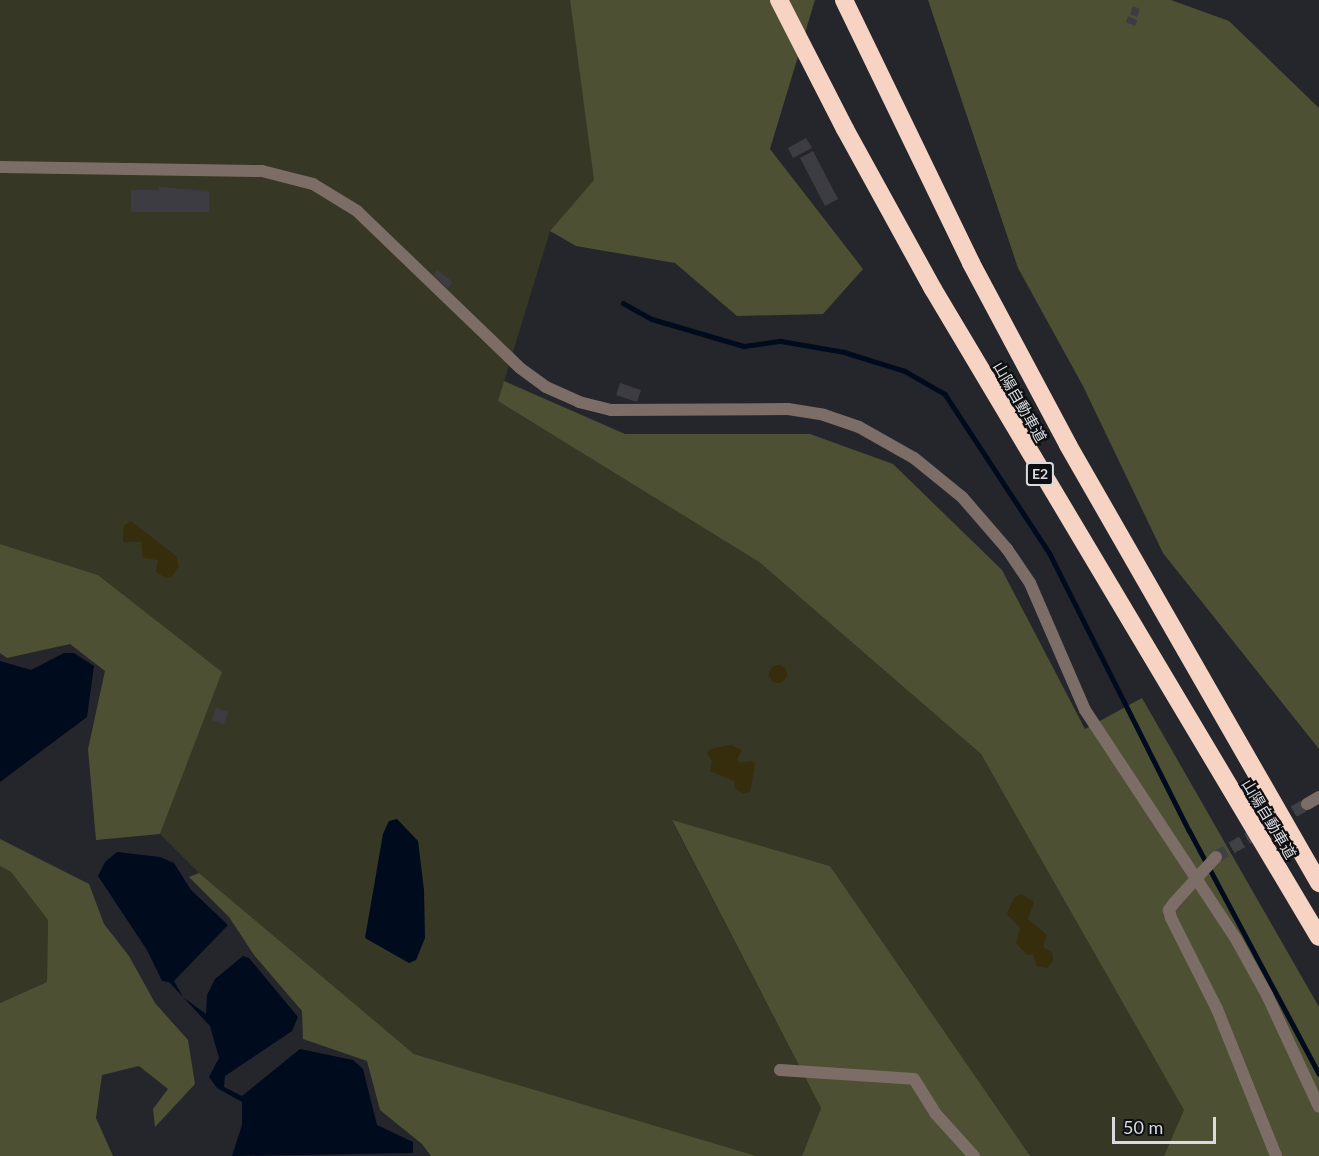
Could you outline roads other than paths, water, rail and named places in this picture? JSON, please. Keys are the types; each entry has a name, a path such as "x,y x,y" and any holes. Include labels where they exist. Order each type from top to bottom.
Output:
{"highway":[{"name":"山陽自動車道","path":"780,0 845,129 986,380 1319,937"},
{"name":"山陽自動車道","path":"844,0 971,263 1068,445 1319,883"}],"street":[{"path":"0,167 262,171 313,184 336,196 372,224 520,368 568,398 612,410 788,409 824,415 859,427 914,458 962,497 1007,549 1030,583 1085,710 1196,879 1267,994 1319,1107"},
{"path":"1307,804 1319,797"},
{"path":"1216,858 1169,910 1173,928 1217,1010 1276,1156"},
{"path":"780,1070 914,1079 935,1113 974,1156"}],"water":[{"path":"64,653 74,653 94,666 87,717 0,782 0,661 31,670"},
{"path":"397,819 418,841 424,890 425,938 416,960 409,963 365,938 383,834 389,821"},
{"path":"117,852 160,857 174,863 191,890 228,925 174,981 183,997 206,1014 207,995 215,979 243,956 249,958 298,1017 292,1031 225,1076 224,1087 242,1096 300,1049 353,1060 363,1069 377,1125 413,1142 413,1153 232,1156 242,1125 242,1102 217,1088 209,1077 219,1058 210,1026 169,982 162,981 147,950 98,876 105,862"}],"waterway":[{"path":"623,303 652,319 744,346 781,341 844,352 905,371 945,394 1050,554 1189,830 1319,1073"}],"tunnel":[{"path":"1216,857 1307,804"}]}
